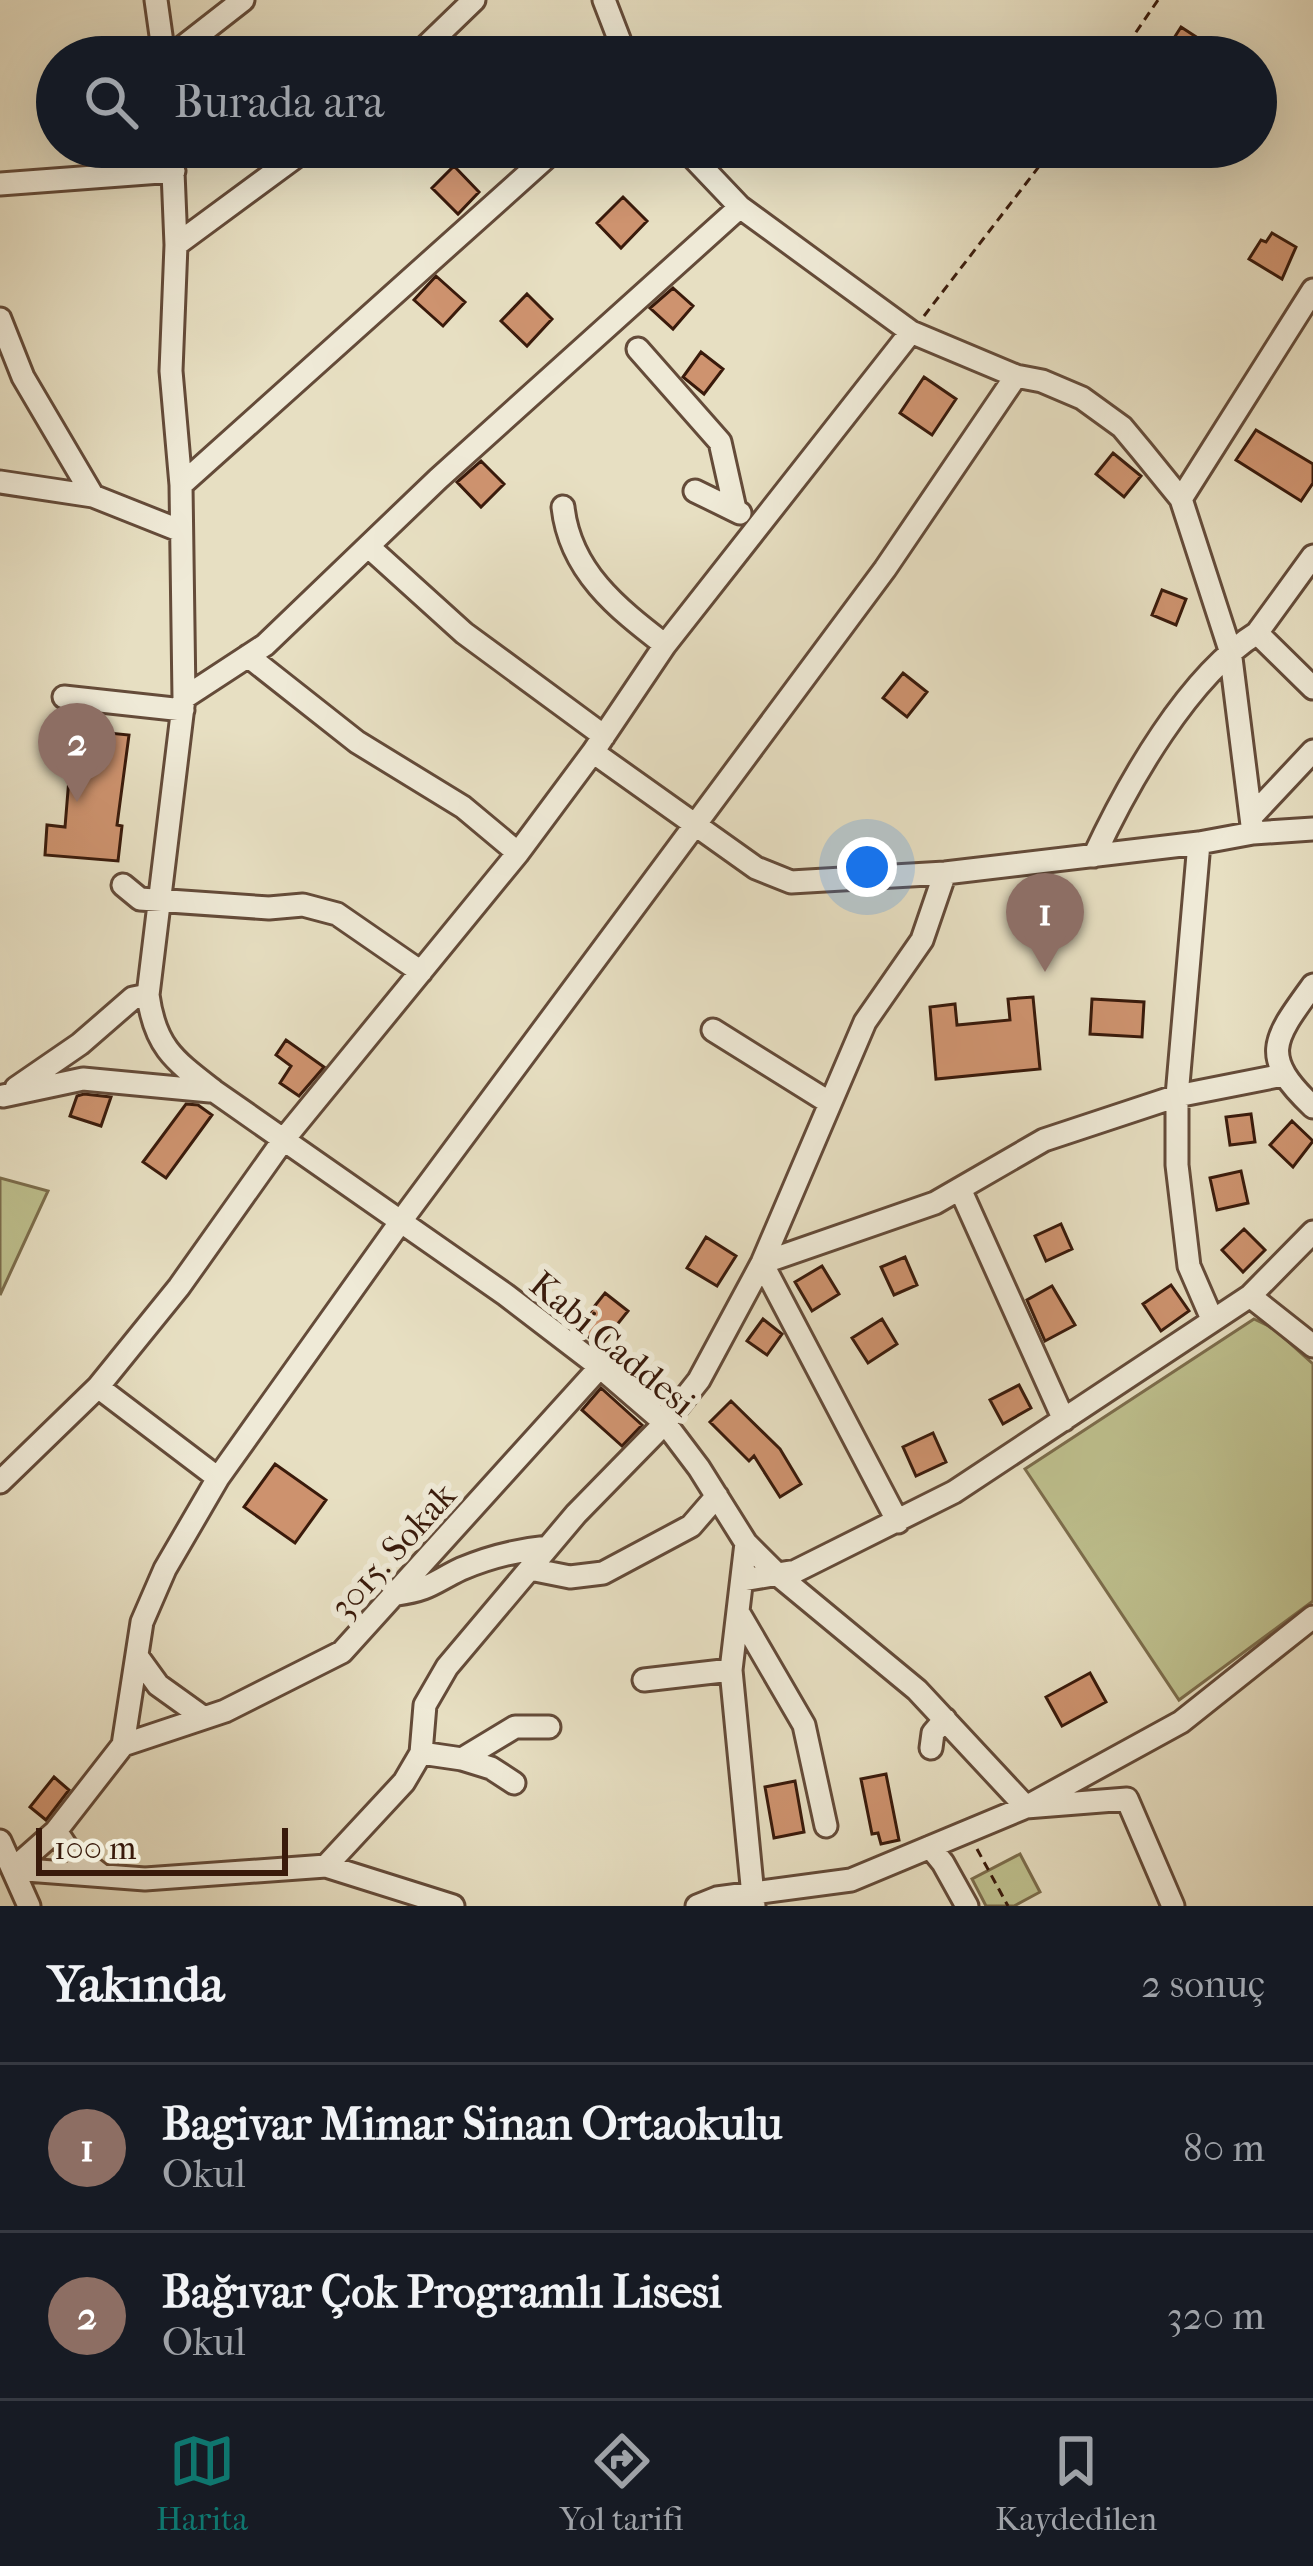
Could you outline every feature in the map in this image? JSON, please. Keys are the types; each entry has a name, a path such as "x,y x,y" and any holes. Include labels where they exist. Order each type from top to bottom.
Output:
{"street":[{"path":"156,0 163,36"},
{"path":"195,36 243,0"},
{"path":"437,36 474,0"},
{"path":"604,0 618,36"},
{"path":"2,1097 80,1044 133,998 148,995 184,704 181,485 171,371 174,168"},
{"path":"176,245 280,168"},
{"path":"181,485 535,168"},
{"path":"702,168 740,207 911,332 1082,398 1122,427 1181,499 1230,650 1252,825"},
{"path":"0,184 174,171"},
{"path":"64,697 184,704 248,656 370,548 438,479 740,207"},
{"path":"1181,499 1313,290"},
{"path":"0,320 23,377 93,496"},
{"path":"2,1478 98,1387 178,1287 284,1139 518,853 665,645 911,332"},
{"path":"638,349 720,442 735,509"},
{"path":"13,1870 56,1831 123,1745 142,1622 165,1568 218,1478 401,1221 886,568 1016,376"},
{"path":"0,482 93,496 182,531"},
{"path":"695,491 735,509 760,528"},
{"path":"563,507 569,543 588,575 625,614 665,645"},
{"path":"370,548 464,633 698,824 756,868 791,882 945,873 1094,856 1199,843 1252,825 1313,830"},
{"path":"1094,856 1124,793 1191,697 1230,650 1257,633 1313,556"},
{"path":"1257,633 1313,688"},
{"path":"248,656 357,742 463,807 518,853"},
{"path":"1252,825 1313,751"},
{"path":"1199,843 1177,1096 1178,1166 1189,1266 1212,1319"},
{"path":"326,1866 404,1781 421,1753 425,1705 447,1667 699,1380 762,1263 865,1022 922,940 945,873"},
{"path":"123,885 140,899 269,908 303,905 337,914 421,972"},
{"path":"1313,985 1281,1033 1277,1054 1283,1076 1313,1107"},
{"name":"Kabi Caddesi","path":"148,995 153,1026 170,1056 600,1367 665,1423 746,1543 945,1719 1026,1807"},
{"path":"713,1030 830,1102"},
{"path":"762,1263 935,1203 1044,1140 1177,1096 1283,1076"},
{"path":"2,1097 83,1078 214,1091"},
{"path":"960,1189 1064,1420"},
{"path":"743,1580 796,1570 955,1492 1250,1296 1313,1232"},
{"path":"762,1263 898,1522"},
{"path":"1250,1296 1313,1346"},
{"name":"3015. Sokak","path":"123,1745 204,1718 342,1652 600,1367"},
{"path":"98,1387 218,1478"},
{"path":"530,1569 570,1577 603,1574 691,1526 717,1496"},
{"path":"746,1543 730,1670 753,1900"},
{"path":"397,1594 425,1590 492,1558 548,1547"},
{"path":"740,1615 804,1725 826,1826"},
{"path":"698,1906 717,1898 753,1900 850,1880 1026,1807 1181,1722 1313,1617"},
{"path":"136,1657 158,1685 204,1718"},
{"path":"644,1680 730,1670"},
{"path":"931,1748 933,1732 945,1719"},
{"path":"462,1759 515,1727 548,1727"},
{"path":"421,1753 491,1768 514,1784"},
{"path":"1026,1807 1127,1799 1174,1906"},
{"path":"56,1831 68,1849 101,1876"},
{"path":"0,1841 29,1906"},
{"path":"930,1847 967,1906"},
{"path":"13,1870 165,1878 326,1866 453,1906"}],"path":[{"path":"1134,36 1158,0"},
{"path":"911,332 1038,168"},
{"path":"968,1831 1008,1906"}],"green space":[{"path":"0,1178 48,1191 0,1295"},
{"path":"1254,1319 1273,1328 1313,1364 1313,1601 1179,1700 1025,1469"},
{"path":"1020,1854 1040,1892 1014,1906 986,1906 972,1879"}],"building":[{"path":"456,168 479,192 458,214 432,188"},
{"path":"623,197 647,221 621,248 597,223"},
{"path":"1272,233 1296,247 1282,279 1249,259 1261,240 1266,242"},
{"path":"436,276 465,302 443,326 414,300"},
{"path":"673,288 693,306 673,329 650,308"},
{"path":"527,294 552,319 527,346 501,321"},
{"path":"701,352 723,369 704,394 683,377"},
{"path":"924,377 956,399 932,435 900,413"},
{"path":"1256,430 1313,464 1313,483 1301,501 1236,460"},
{"path":"1113,453 1141,476 1124,497 1096,474"},
{"path":"481,461 504,484 481,507 457,482"},
{"path":"1162,590 1186,599 1176,625 1152,615"},
{"path":"903,673 927,692 907,717 883,698"},
{"path":"79,730 129,735 117,825 122,826 118,861 45,855 47,825 65,827 72,742 78,742"},
{"path":"1033,997 1040,1069 936,1079 930,1007 955,1004 957,1025 1010,1020 1008,999"},
{"path":"1092,999 1144,1002 1142,1037 1090,1034"},
{"path":"286,1040 324,1067 299,1096 280,1083 291,1066 276,1055"},
{"path":"77,1096 111,1097 101,1126 70,1116"},
{"path":"186,1104 198,1105 212,1115 166,1178 143,1162"},
{"path":"1251,1114 1255,1142 1230,1145 1226,1117"},
{"path":"1292,1121 1313,1141 1293,1167 1270,1145"},
{"path":"1241,1171 1248,1203 1217,1210 1210,1178"},
{"path":"1061,1224 1072,1249 1046,1261 1035,1236"},
{"path":"1244,1229 1265,1250 1243,1272 1222,1250"},
{"path":"706,1237 736,1256 717,1286 687,1268"},
{"path":"905,1257 917,1285 894,1295 881,1267"},
{"path":"822,1266 839,1294 812,1311 795,1282"},
{"path":"1171,1285 1189,1311 1161,1331 1143,1304"},
{"path":"1052,1286 1075,1325 1045,1341 1027,1300"},
{"path":"605,1293 628,1311 600,1346 577,1328"},
{"path":"763,1319 782,1334 767,1355 747,1341"},
{"path":"882,1319 897,1344 868,1363 852,1338"},
{"path":"1019,1385 1031,1408 1003,1424 990,1400"},
{"path":"601,1388 642,1425 622,1446 582,1410"},
{"path":"731,1401 780,1449 801,1484 780,1497 754,1456 749,1461 710,1422"},
{"path":"933,1433 946,1462 916,1476 903,1447"},
{"path":"275,1464 326,1500 295,1543 244,1507"},
{"path":"1090,1673 1106,1702 1062,1726 1046,1697"},
{"path":"886,1774 899,1840 881,1844 878,1833 872,1834 861,1779"},
{"path":"54,1777 69,1790 46,1820 30,1807"},
{"path":"795,1781 804,1832 774,1838 765,1787"}],"place":[{"name":"Bağıvar Çok Programlı Lisesi","path":"77,802"},
{"name":"Bagivar Mimar Sinan Ortaokulu","path":"1045,972"}]}
